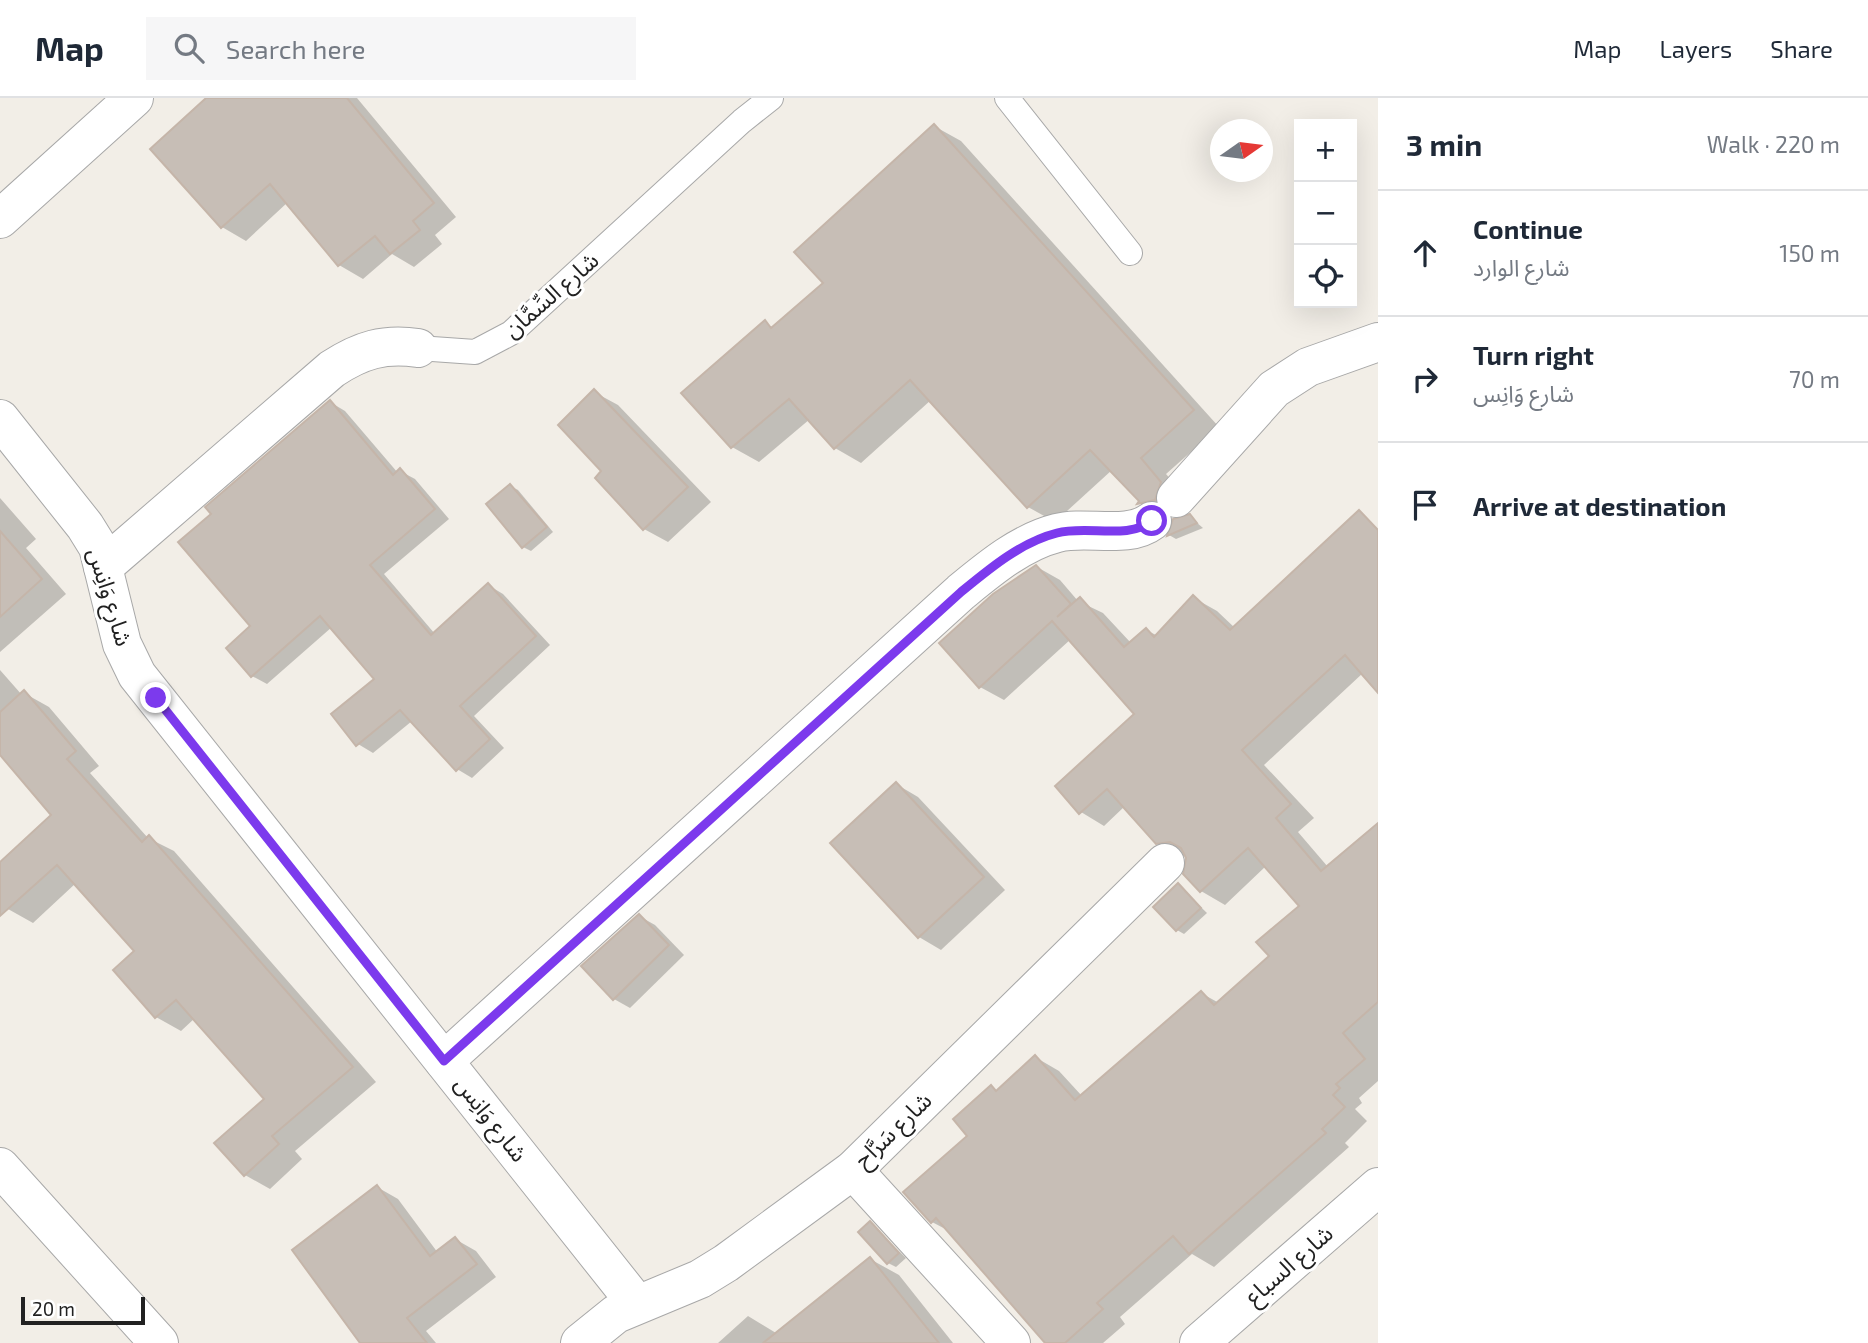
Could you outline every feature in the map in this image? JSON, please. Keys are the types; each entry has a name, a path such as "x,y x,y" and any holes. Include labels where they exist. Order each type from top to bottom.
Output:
{"street":[{"path":"0,219 134,98"},
{"path":"444,1061 961,592 995,565 1056,533 1087,528 1133,530 1164,510 1274,389 1308,367 1378,342"},
{"name":"شارع السِّمَّان","path":"103,567 332,369 372,348 395,345 418,348"},
{"name":"شارع وَانِس","path":"0,419 85,526 98,547 122,644 137,675 636,1303"},
{"name":"شارع سَرَّاح","path":"580,1343 616,1314 636,1303 700,1279 853,1170 1165,863"},
{"path":"0,1167 159,1343"},
{"path":"853,1170 1011,1343"},
{"name":"شارع السباع","path":"1199,1343 1378,1187"}],"lane":[{"name":"شارع السِّمَّان","path":"418,348 475,352 511,333 742,121 771,98"},
{"path":"1007,98 1130,253"}],"building":[{"path":"206,98 347,98 434,203 413,221 420,230 390,254 375,236 338,266 270,184 221,228 150,149"},
{"path":"934,124 1194,410 1141,458 1161,482 1155,500 1137,504 1139,501 1090,450 1027,508 910,380 834,449 789,399 731,448 681,393 765,320 771,328 823,283 794,252"},
{"path":"594,389 688,487 643,530 595,478 601,471 558,425"},
{"path":"330,400 393,475 400,468 435,509 370,565 431,635 488,583 536,636 460,706 490,739 456,771 400,710 356,746 331,714 374,679 320,616 251,677 226,648 250,626 178,542 211,514 205,507"},
{"path":"510,484 547,527 522,548 486,504"},
{"path":"1359,510 1378,530 1378,693 1345,655 1242,750 1291,804 1276,818 1321,871 1378,823 1378,1002 1343,1033 1365,1059 1336,1084 1340,1088 1333,1095 1345,1107 1322,1129 1326,1133 1189,1254 1173,1236 1097,1303 1103,1309 1065,1343 1045,1343 936,1218 931,1223 903,1192 967,1136 953,1119 991,1085 996,1091 1035,1055 1075,1100 1201,991 1214,1005 1269,956 1256,942 1299,906 1248,848 1200,892 1183,874 1186,858 1181,848 1170,842 1156,844 1107,789 1079,814 1055,786 1134,714 1052,621 979,688 939,643 993,594 1036,565 1071,604 1057,617 1080,597 1124,647 1146,628 1154,637 1193,595 1230,630"},
{"path":"1190,514 1197,523 1167,536 1173,519"},
{"path":"0,531 42,579 0,617"},
{"path":"24,690 76,751 67,759 142,842 149,835 353,1067 272,1136 279,1144 244,1176 214,1143 264,1099 176,1000 155,1018 113,970 134,951 57,865 0,916 0,862 51,815 0,755 0,712"},
{"path":"896,782 984,877 918,938 830,843"},
{"path":"1178,883 1201,908 1176,931 1153,907"},
{"path":"639,914 669,945 613,1000 581,966"},
{"path":"377,1185 430,1256 455,1237 477,1264 407,1318 427,1343 360,1343 292,1250"},
{"path":"870,1221 899,1253 887,1264 858,1232"},
{"path":"870,1257 939,1343 763,1343"}],"route":[{"path":"156,698 444,1061 961,592 995,565 1056,533 1087,528 1133,530 1152,521"}]}
